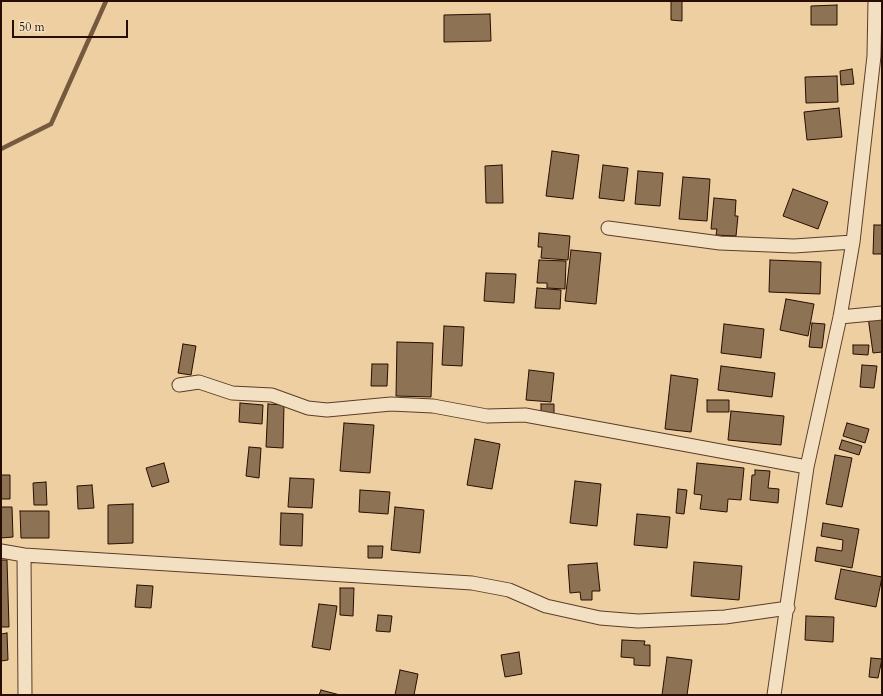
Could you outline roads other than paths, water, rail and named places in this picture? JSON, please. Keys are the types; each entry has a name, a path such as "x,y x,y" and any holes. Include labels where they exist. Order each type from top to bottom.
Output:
{"street":[{"path":"774,695 788,608 807,467 840,317 853,242 874,56 875,1"},
{"path":"608,228 720,243 794,246 853,242"},
{"path":"840,317 882,313"},
{"path":"179,385 199,382 232,393 272,395 308,408 327,410 391,404 433,406 487,416 525,415 807,467"},
{"path":"1,551 24,555 472,583 509,590 546,606 600,618 638,621 725,617 788,608"},
{"path":"24,555 25,695"}],"waterway":[{"path":"1,149 51,124 106,1"}]}
